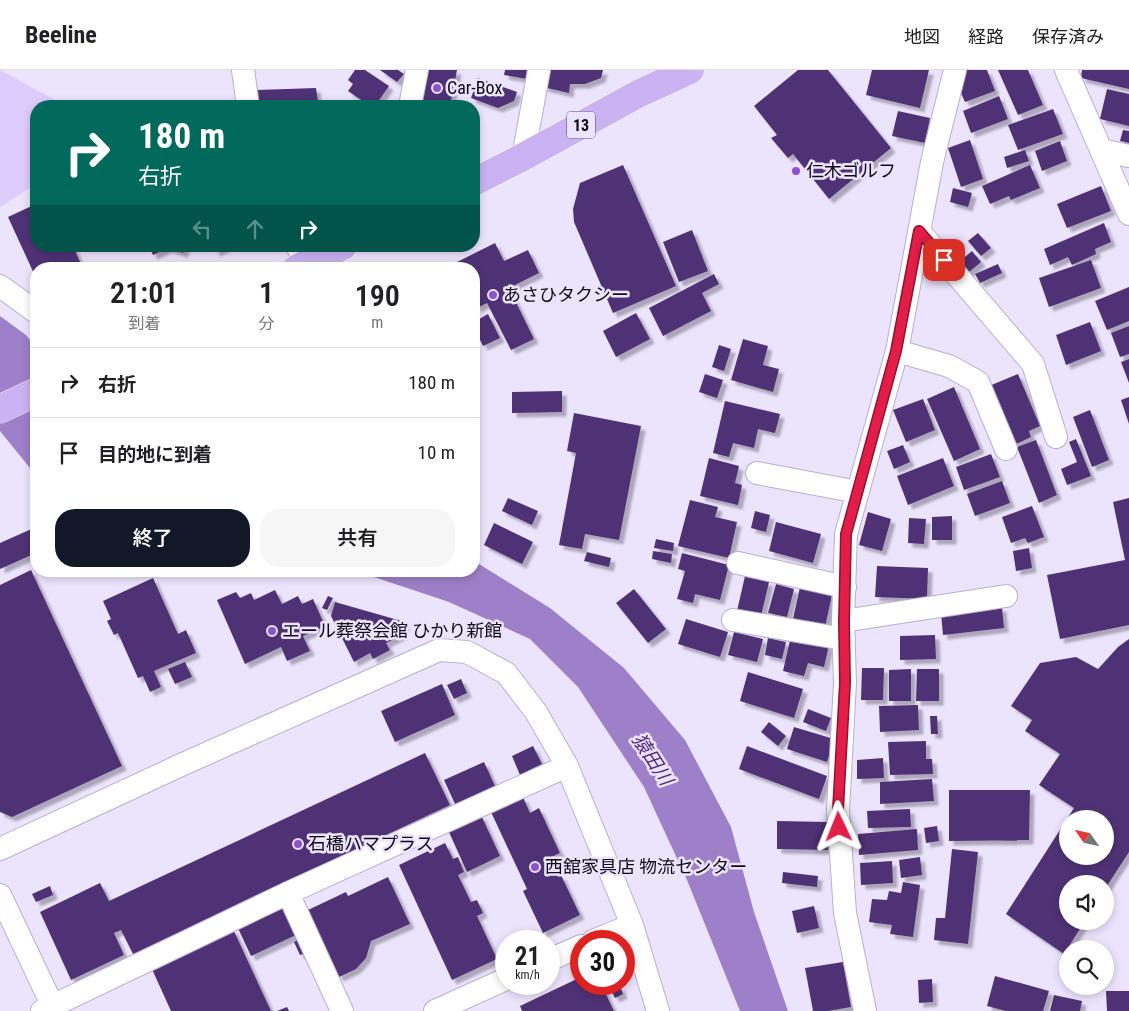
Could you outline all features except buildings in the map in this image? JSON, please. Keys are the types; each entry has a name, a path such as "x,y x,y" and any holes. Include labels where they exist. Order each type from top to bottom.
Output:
{"highway":[{"name":"13","path":"480,179 638,94 690,70"},
{"path":"300,260 325,252"},
{"path":"0,409 30,395"}],"street":[{"path":"243,70 247,100"},
{"path":"411,100 417,70"},
{"path":"523,157 540,70"},
{"path":"865,1011 845,913 838,810 845,683 846,534 896,351 932,162 955,70"},
{"path":"1066,70 1129,214"},
{"path":"1101,150 1129,156"},
{"path":"919,231 1033,364 1056,437"},
{"path":"0,286 30,308"},
{"path":"896,351 949,366 978,382 1006,449"},
{"path":"757,473 858,492"},
{"path":"738,563 845,587"},
{"path":"733,620 844,630 1006,596"},
{"path":"0,849 181,765 439,650 467,652 506,673 536,712 567,766 632,925 658,1011"},
{"path":"0,895 50,1009 288,893 567,766"},
{"path":"288,893 342,1011"},
{"path":"620,930 632,925"},
{"path":"435,1011 495,984"}],"shaded area":[{"path":"0,70 55,100 30,100 30,188 0,207"}],"water":[{"path":"0,316 26,335 30,340 30,468 0,431"},
{"name":"猿田川","path":"480,565 550,608 624,668 685,740 731,827 754,912 788,1011 740,1011 687,880 644,787 578,687 530,639 449,602 374,577 480,577"}],"place":[{"name":"Car-Box","path":"437,88"},
{"name":"仁木ゴルフ","path":"796,171"},
{"name":"あさひタクシー","path":"493,295"},
{"name":"エール葬祭会館 ひかり新館","path":"272,631"},
{"name":"石橋ハマプラス","path":"298,844"},
{"name":"西舘家具店 物流センター","path":"535,867"}],"route":[{"path":"839,827 838,810 845,683 846,534 896,351 919,231 944,260"}]}
